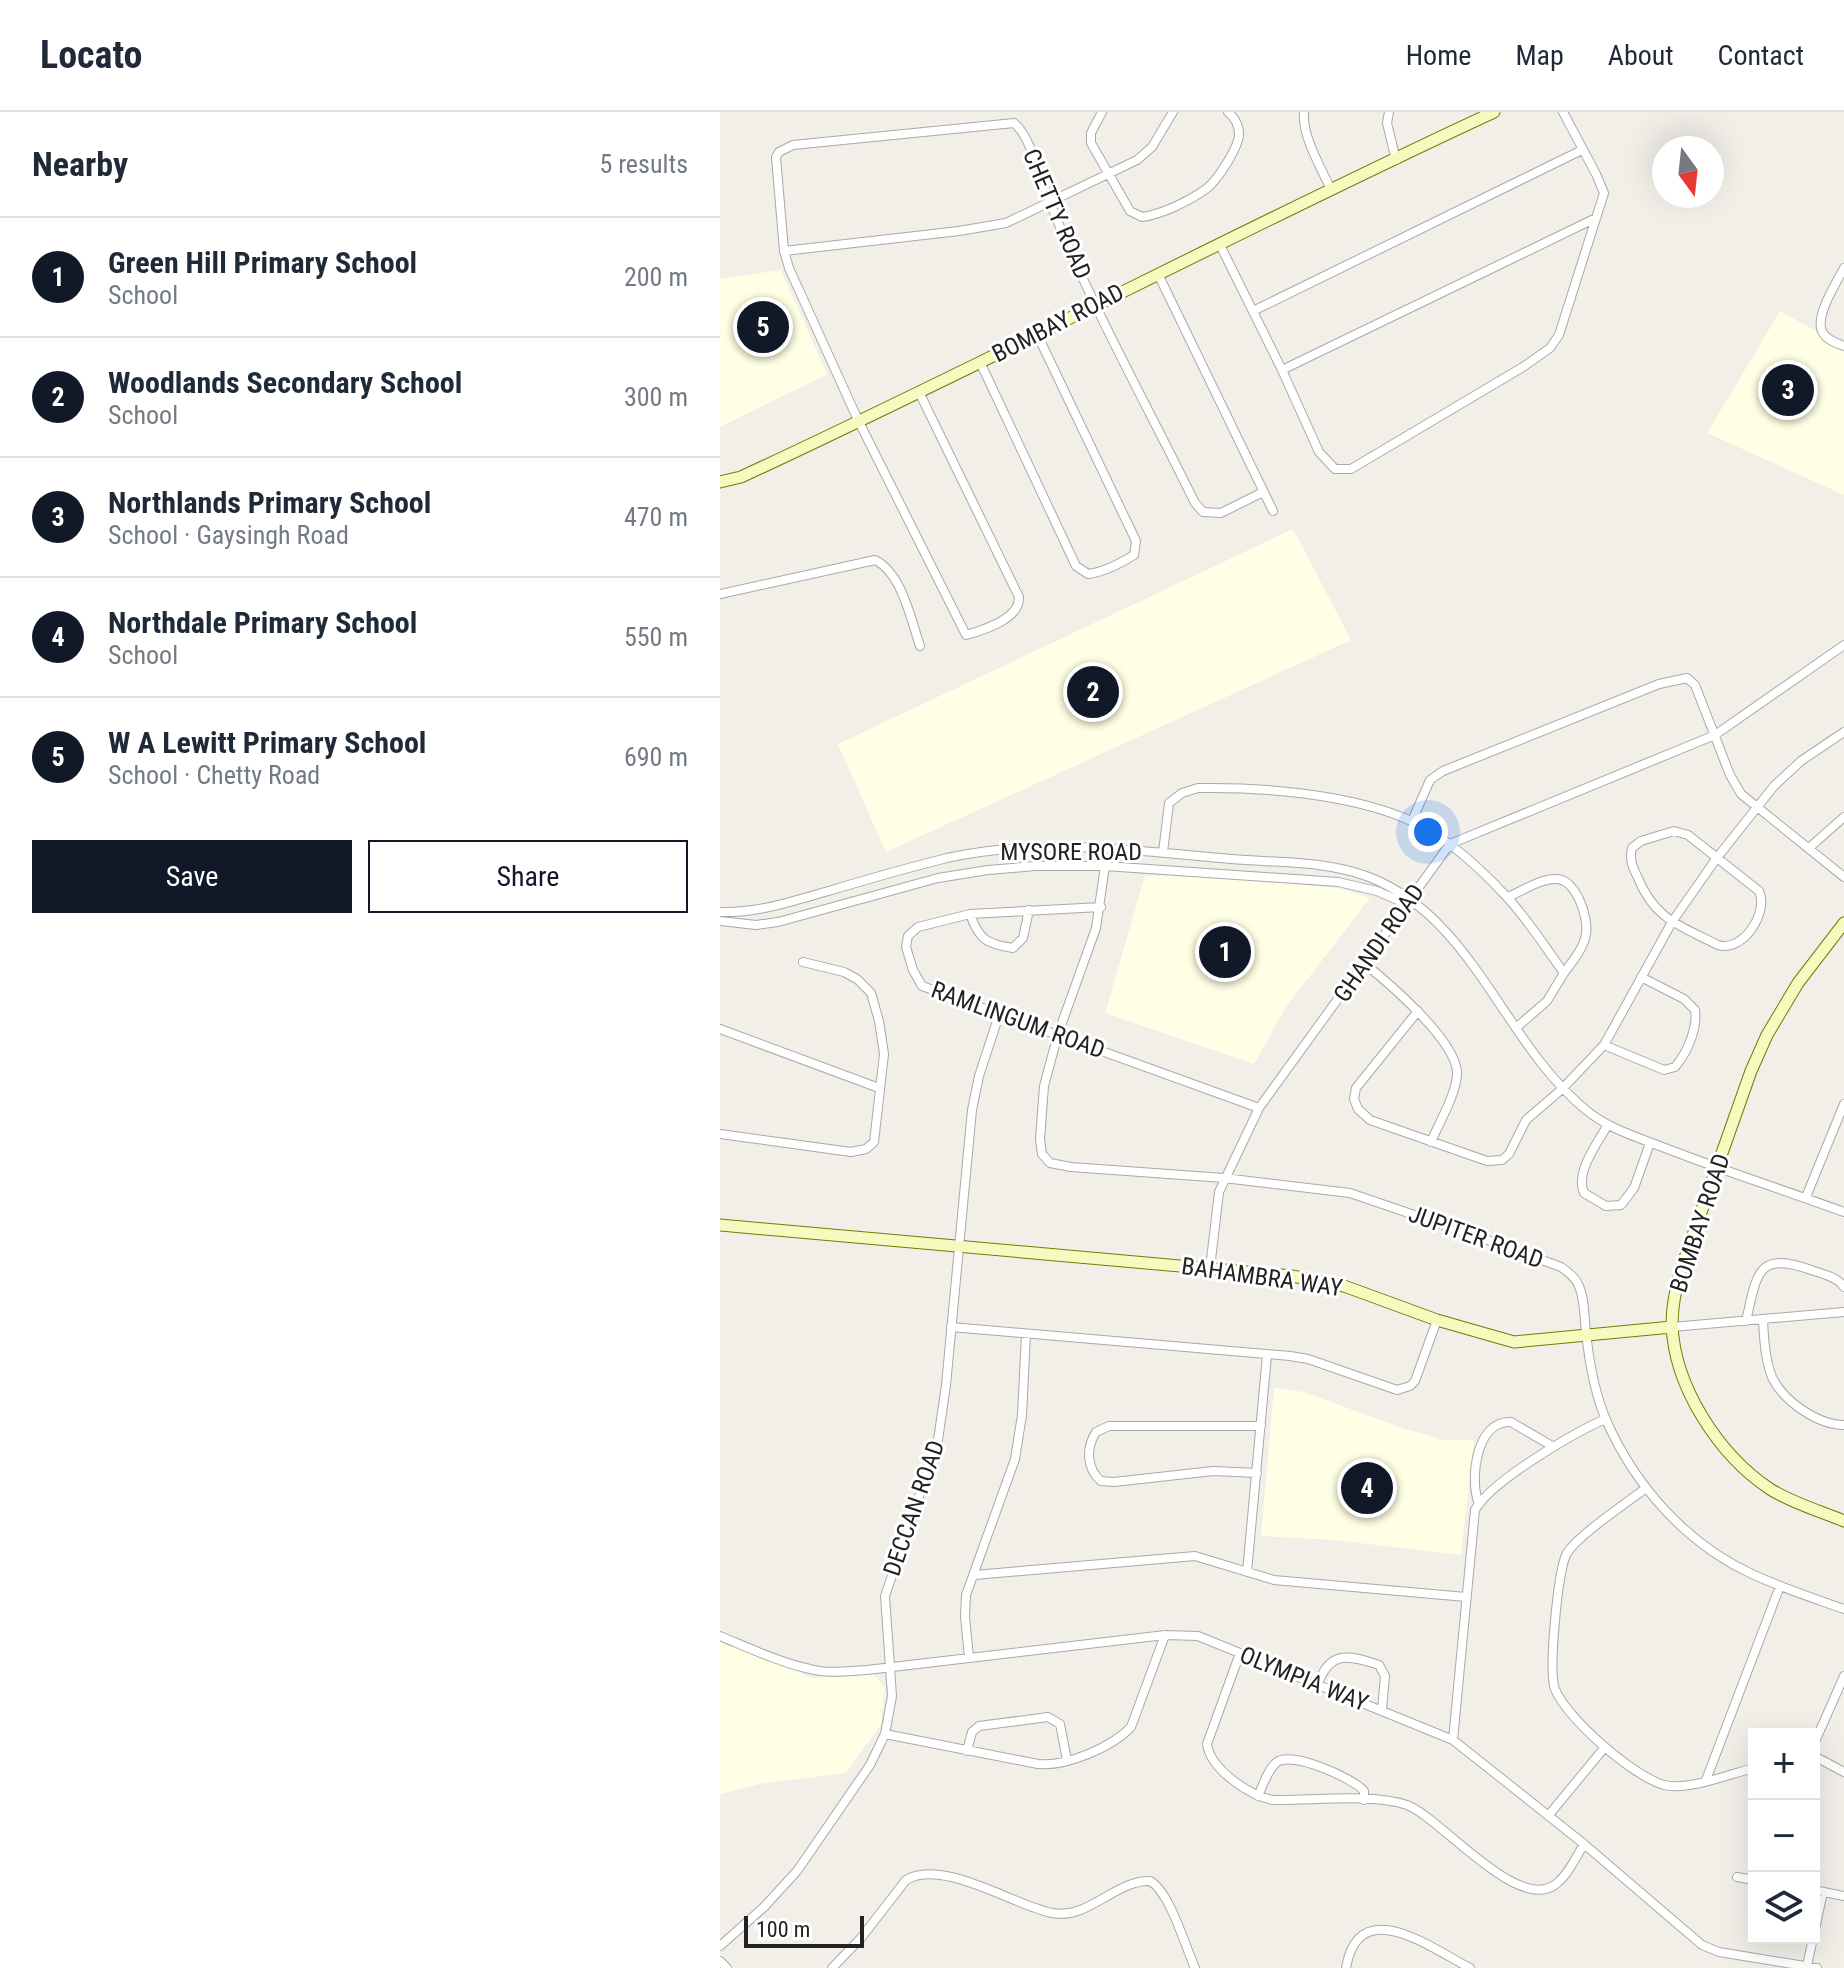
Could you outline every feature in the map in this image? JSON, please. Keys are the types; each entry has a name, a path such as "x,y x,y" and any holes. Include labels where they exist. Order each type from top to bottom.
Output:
{"street":[{"path":"1102,112 1090,137 1094,151 1130,211 1136,216 1147,217 1211,185 1238,140 1238,124 1228,112"},
{"path":"784,251 1006,223 1137,160 1146,153 1173,112"},
{"path":"1304,112 1309,139 1331,190"},
{"path":"1389,112 1387,123 1396,160"},
{"name":"BOMBAY ROAD","path":"720,482 741,477 919,392 1396,160 1473,116 1494,112"},
{"path":"1220,245 1319,452 1330,466 1341,470 1351,469 1523,367 1550,348 1559,335 1604,193 1563,112"},
{"name":"CHETTY ROAD","path":"919,392 1019,597 1016,611 966,635 858,420 797,288 784,251 775,169 779,152 793,145 1014,123 1021,130 1096,304 1200,510 1210,514 1221,513 1263,492"},
{"path":"1253,311 1582,150"},
{"path":"1282,370 1596,218"},
{"path":"1844,268 1825,306 1820,324 1829,340 1844,346"},
{"path":"1158,274 1273,511"},
{"path":"980,362 1076,566 1088,574 1094,574 1125,560 1134,555 1136,541 1037,334"},
{"path":"720,482 720,489"},
{"path":"720,594 875,560 884,565 896,581 920,646"},
{"path":"1450,844 1715,735 1844,645"},
{"path":"1412,821 1430,780 1443,771 1671,680 1687,678 1695,685 1736,787 1757,808 1844,877"},
{"path":"1418,1011 1356,1088 1354,1099 1358,1109 1370,1120 1431,1142 1487,1161 1502,1160 1509,1154 1526,1120 1562,1089 1604,1045 1672,922 1716,859 1786,774 1844,732"},
{"path":"1163,852 1169,803 1182,793 1198,788 1307,795 1370,807 1412,821 1450,844 1508,897 1564,973"},
{"path":"1809,848 1844,817"},
{"path":"1674,831 1688,835 1753,886 1761,897 1759,913 1746,936 1735,946 1725,948 1672,922 1647,900 1632,866 1632,848 1641,841 1674,831"},
{"name":"GHANDI ROAD","path":"1210,1268 1215,1210 1224,1178 1259,1108 1450,844"},
{"name":"MYSORE ROAD","path":"720,912 759,910 944,859 977,853 1076,847 1333,867 1375,880 1441,927 1562,1089 1607,1126 1844,1212"},
{"name":"MYSORE ROAD","path":"720,921 756,925 778,922 964,873 1035,866 1105,866 1338,882 1410,902"},
{"path":"1058,1034 1089,950 1101,907 1105,866"},
{"path":"1508,897 1554,879 1565,881 1571,885 1587,930 1583,943 1547,1001 1517,1027"},
{"name":"RAMLINGUM ROAD","path":"1101,907 970,914 913,930 906,941 916,980 922,986 999,1015 1259,1108"},
{"path":"970,914 983,939 1013,948 1023,938 1029,910"},
{"name":"BOMBAY ROAD","path":"1844,923 1798,983 1767,1035 1751,1071 1681,1269 1672,1327 1681,1368 1690,1390 1729,1452 1771,1490 1844,1521"},
{"path":"720,1134 859,1151 874,1142 883,1040 871,993 857,979 844,972 803,962"},
{"path":"1365,964 1418,1011 1451,1055 1457,1071 1455,1085 1431,1142"},
{"path":"1604,1045 1664,1070 1679,1064 1692,1032 1695,1010 1684,999 1641,977"},
{"name":"DECCAN ROAD","path":"720,1946 782,1888 870,1765 885,1734 892,1696 885,1596 938,1440 974,1093 999,1015"},
{"path":"720,1029 879,1088"},
{"name":"JUPITER ROAD","path":"1058,1034 1047,1069 1041,1128 1042,1154 1050,1163 1350,1193 1561,1267 1570,1273 1580,1288 1590,1364 1605,1419 1646,1488 1698,1542 1751,1574 1844,1609"},
{"path":"1806,1197 1844,1104"},
{"path":"1607,1126 1581,1182 1584,1193 1606,1206 1621,1205 1630,1196 1650,1143"},
{"name":"BAHAMBRA WAY","path":"720,1225 1210,1268 1333,1283 1369,1293 1437,1320 1514,1342 1844,1312"},
{"path":"1746,1321 1758,1278 1771,1264 1790,1263 1835,1279 1844,1287"},
{"path":"951,1327 1308,1359 1385,1387 1403,1389 1415,1381 1437,1320"},
{"path":"1763,1320 1770,1368 1780,1390 1809,1414 1823,1421 1844,1425"},
{"path":"969,1657 965,1604 1015,1459 1022,1415 1026,1334"},
{"path":"1247,1572 1267,1355"},
{"path":"1453,1740 1474,1516 1479,1504 1552,1446 1576,1431 1605,1419"},
{"path":"1479,1504 1474,1488 1476,1459 1499,1423 1511,1422 1552,1446"},
{"path":"1257,1473 1213,1471 1101,1481 1093,1472 1088,1456 1096,1432 1109,1426 1261,1426"},
{"path":"1646,1488 1579,1541 1566,1556 1554,1640 1552,1680 1562,1704 1572,1717 1640,1773 1664,1785 1688,1785 1748,1770"},
{"path":"974,1575 1177,1555 1203,1557 1274,1580 1466,1597"},
{"path":"1706,1780 1780,1586"},
{"path":"885,1734 1051,1765 1067,1760 1109,1744 1131,1727 1165,1635"},
{"name":"OLYMPIA WAY","path":"720,1636 811,1670 846,1671 1165,1635 1198,1636 1453,1740 1584,1844 1702,1945 1719,1952 1812,1967"},
{"path":"1240,1653 1207,1744 1210,1756 1219,1766 1258,1796 1273,1800 1394,1802 1414,1808 1493,1870 1533,1889 1545,1889 1557,1884 1584,1844"},
{"path":"1317,1686 1329,1661 1341,1658 1373,1663 1382,1668 1385,1676 1382,1710"},
{"path":"1820,1732 1842,1688 1844,1676"},
{"path":"967,1751 972,1732 979,1726 1048,1717 1060,1724 1067,1760"},
{"path":"1548,1816 1605,1747"},
{"path":"1258,1796 1273,1765 1291,1758 1308,1762 1357,1784 1364,1791 1364,1800"},
{"path":"1820,1759 1844,1772"},
{"path":"832,1968 861,1938 906,1880 914,1875 929,1873 954,1878 1042,1910 1062,1914 1088,1907 1134,1884 1150,1881 1160,1889 1195,1968"},
{"path":"1737,1877 1748,1879"},
{"path":"1820,1891 1844,1896"},
{"path":"1346,1968 1352,1947 1362,1934 1385,1928 1470,1968"},
{"path":"1812,1967 1813,1944"},
{"path":"720,1961 727,1968"}],"shaded area":[{"path":"781,270 827,374 720,427 720,279"},
{"path":"1780,311 1844,347 1844,495 1707,433"},
{"path":"1293,529 1351,640 886,852 838,744"},
{"path":"1199,875 1338,888 1370,898 1286,1007 1254,1064 1105,1013 1145,876"},
{"path":"1274,1388 1304,1392 1444,1440 1474,1440 1461,1555 1334,1540 1261,1536"},
{"path":"720,1642 812,1678 873,1674 885,1687 881,1724 846,1773 759,1784 720,1794"}],"place":[{"name":"W A Lewitt Primary School","path":"763,327"},
{"name":"Northlands Primary School","path":"1788,390"},
{"name":"Woodlands Secondary School","path":"1093,692"},
{"name":"Green Hill Primary School","path":"1225,952"},
{"name":"Northdale Primary School","path":"1367,1488"}]}
